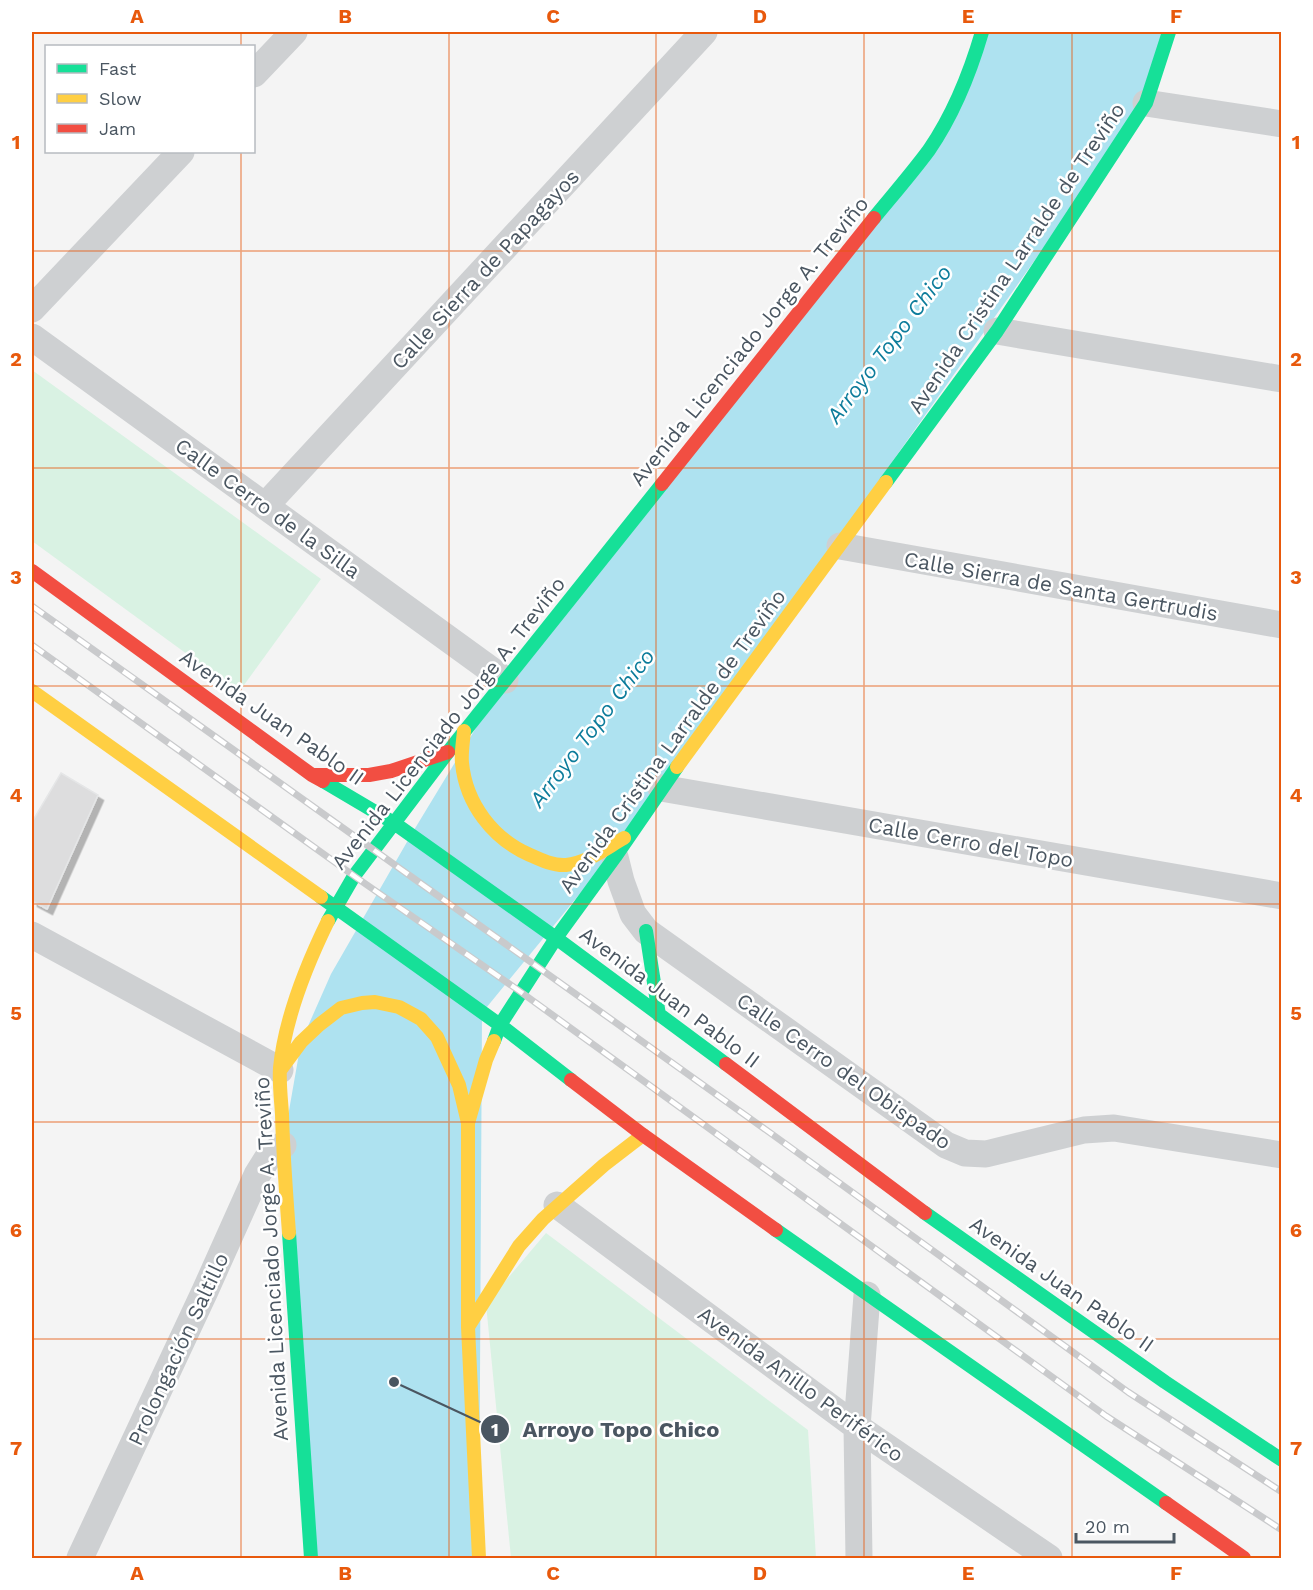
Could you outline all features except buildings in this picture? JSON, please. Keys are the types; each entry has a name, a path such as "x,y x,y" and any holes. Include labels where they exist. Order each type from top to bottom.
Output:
{"main road":[{"name":"Avenida Licenciado Jorge A. Treviño","path":"311,1558 280,1070 284,1040 296,997 319,939 334,908 354,876 464,731 929,149 950,113 973,62 982,32"},
{"name":"Avenida Cristina Larralde de Treviño","path":"479,1558 468,1327 468,1124 486,1060 500,1025 611,850 661,788 997,331 1146,103 1169,32"},
{"name":"Avenida Juan Pablo II","path":"32,571 312,775 394,823 556,938 932,1218 1165,1382 1281,1460"},
{"path":"32,691 500,1025 643,1135 867,1295 1244,1558"},
{"path":"464,731 463,768 469,793 482,818 505,841 532,856 564,865 611,850"},
{"path":"312,775 369,775 391,771 448,752"},
{"path":"646,932 659,1015"},
{"path":"280,1070 301,1042 319,1024 341,1008 375,1002 399,1007 421,1019 437,1036 459,1085 468,1124"},
{"path":"468,1327 519,1246 557,1205 643,1135"}],"street":[{"path":"255,73 294,32"},
{"name":"Calle Sierra de Papagayos","path":"265,506 704,32"},
{"path":"1146,103 1281,124"},
{"path":"32,309 180,153"},
{"path":"997,331 1281,379"},
{"name":"Calle Cerro de la Silla","path":"32,337 505,680"},
{"name":"Calle Sierra de Santa Gertrudis","path":"840,546 1281,625"},
{"name":"Calle Cerro del Topo","path":"661,788 1281,896"},
{"name":"Calle Cerro del Obispado","path":"611,850 633,915 646,932 946,1144 965,1153 986,1154 1084,1130 1114,1128 1281,1155"},
{"path":"32,935 280,1070"},
{"name":"Prolongación Saltillo","path":"80,1558 257,1175 267,1159 283,1145"},
{"name":"Avenida Anillo Periférico","path":"557,1205 857,1427 1048,1558"},
{"path":"859,1558 857,1427 867,1295"}],"green space":[{"path":"32,370 321,579 239,692 32,541"},
{"path":"546,1233 808,1430 816,1558 511,1558 486,1304"}],"water":[{"path":"982,32 1169,32 1146,103 628,835 482,1013 479,1558 311,1558 283,1145 301,1042 331,974 411,835 505,680 929,149"}],"railway":[{"path":"32,606 769,1132 1128,1392 1282,1492"},
{"path":"32,645 357,878 518,990 1106,1416 1282,1530"}],"traffic: fast":[{"path":"874,218 938,137 960,93 982,32"},
{"path":"886,482 997,331 1146,103 1169,32"},
{"path":"328,921 354,876 448,752 662,484"},
{"path":"494,1041 500,1025 556,938 677,767"},
{"path":"323,781 394,823 556,938 726,1064"},
{"path":"321,897 500,1025 571,1080"},
{"path":"646,931 659,1015"},
{"path":"925,1213 1165,1382 1282,1460"},
{"path":"776,1230 1166,1503"},
{"path":"289,1233 311,1558"}],"traffic: slow":[{"path":"677,767 886,482"},
{"path":"32,691 321,897"},
{"path":"464,731 462,763 469,792 484,818 504,840 530,855 557,865 566,865 589,858 624,838"},
{"path":"289,1233 280,1068 287,1030 298,992 328,921"},
{"path":"281,1069 301,1042 341,1008 375,1002 399,1007 421,1019 437,1037 459,1085 468,1123"},
{"path":"479,1558 468,1327 468,1123 486,1060 494,1041"},
{"path":"468,1327 519,1246 543,1219 604,1165 643,1135"}],"traffic: jam":[{"path":"662,484 874,218"},
{"path":"32,571 323,781"},
{"path":"312,775 369,775 391,771 448,752"},
{"path":"726,1064 925,1213"},
{"path":"571,1080 643,1135 776,1230"},
{"path":"1166,1503 1244,1558"}],"place":[{"name":"Arroyo Topo Chico","path":"394,1382"}]}
